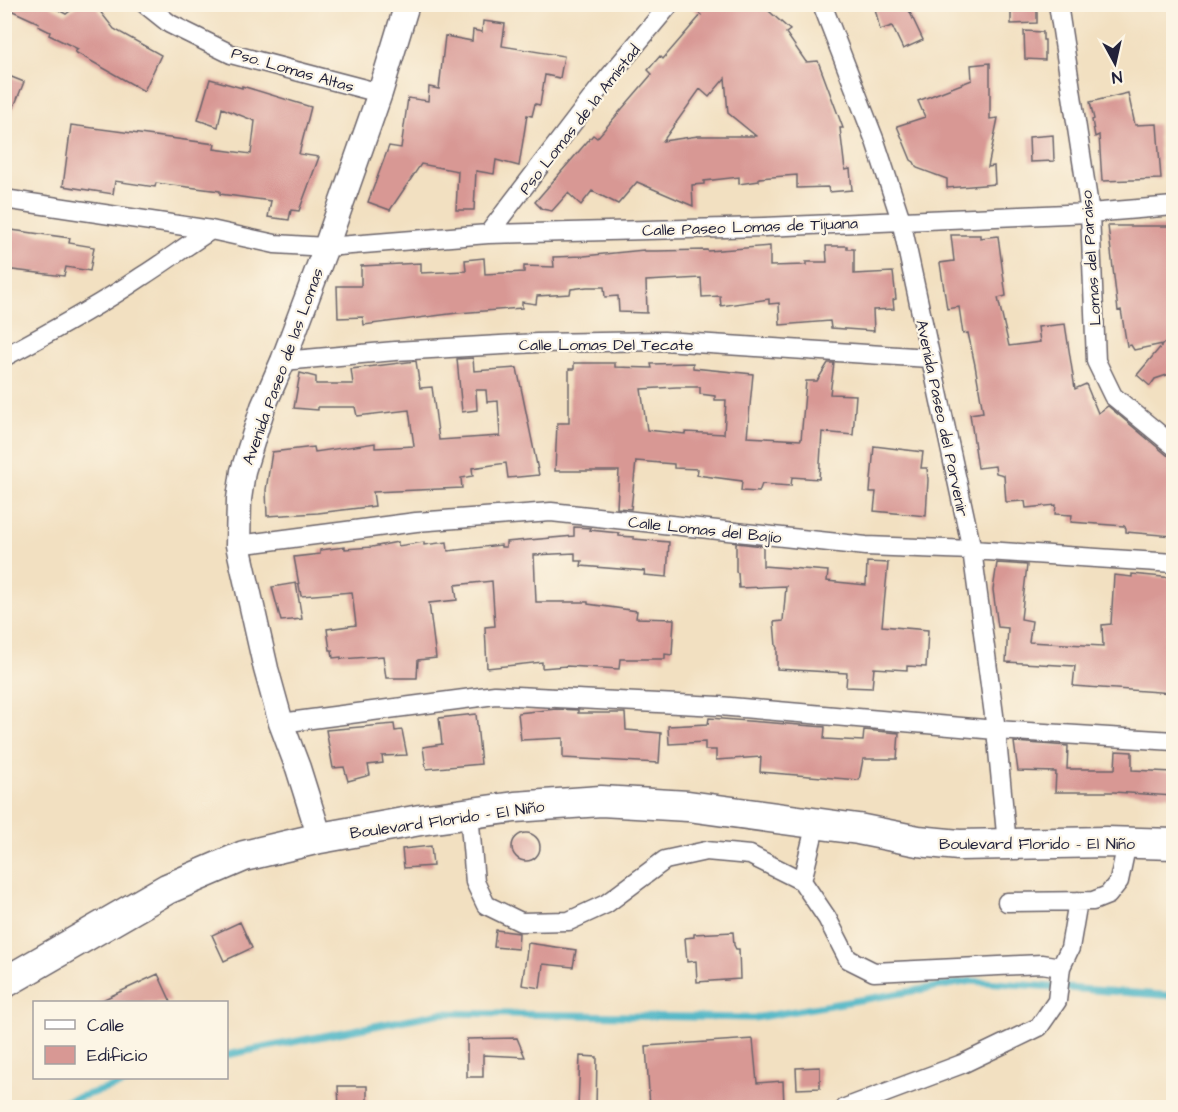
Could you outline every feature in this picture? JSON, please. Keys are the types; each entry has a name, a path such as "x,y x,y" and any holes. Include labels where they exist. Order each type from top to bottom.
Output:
{"main road":[{"name":"Boulevard Florido - El Niño","path":"4,983 166,889 244,856 320,838 420,820 515,807 601,801 688,806 858,829 918,841 959,845 1173,844"}],"street":[{"name":"Pso. Lomas Altas","path":"146,4 170,24 231,54 380,93"},
{"name":"Avenida Paseo de las Lomas","path":"320,838 281,723 266,669 238,545 239,499 243,471 263,407 326,247 380,93 407,4"},
{"name":"Pso Lomas de la Amistad","path":"488,234 598,90 670,4"},
{"name":"Avenida Paseo del Porvenir","path":"822,4 876,141 901,220 972,550 996,730 1008,844"},
{"name":"Lomas del Paraiso","path":"1058,4 1090,213 1096,362 1113,396 1173,446"},
{"path":"4,199 211,230 274,244 326,247"},
{"name":"Calle Paseo Lomas de Tijuana","path":"326,247 488,234 764,227 1090,213 1173,206"},
{"path":"4,357 79,316 211,230"},
{"name":"Calle Lomas Del Tecate","path":"283,361 525,343 664,341 929,358"},
{"name":"Calle Lomas del Bajío","path":"238,545 416,522 551,512 866,546 972,550 1173,563"},
{"path":"281,723 495,695 719,706 996,730 1173,741"},
{"path":"469,813 475,882 486,905 521,922 569,921 606,904 665,860 706,851 750,855 802,881 827,918 848,959 874,972 1042,964 1060,967"},
{"path":"802,881 816,823"},
{"path":"1007,902 1094,901 1108,895 1119,881 1127,843"},
{"path":"844,1107 962,1064 1039,1027 1057,1001 1060,967 1070,948 1078,901"}],"building":[{"path":"4,4 47,4 66,14 78,5 95,5 114,29 161,55 144,91 75,52 78,49 49,35 50,32 38,26 39,23 4,7"},
{"path":"687,4 761,4 790,30 786,33 806,62 818,61 843,128 840,128 845,170 850,169 852,190 829,192 828,187 797,188 797,175 759,178 759,181 739,184 739,177 704,181 704,184 692,185 693,206 637,182 618,204 592,191 581,205 568,193 552,211 542,209 535,202 593,135 597,138 652,74 648,70 660,56 663,59 701,15","holes":["725,78 728,113 756,136 698,136 663,141 700,89 709,97"]},
{"path":"874,4 906,4 923,40 903,49 892,26 880,30"},
{"path":"1011,4 1037,4 1037,23 1011,24"},
{"path":"483,21 505,24 502,46 564,56 560,78 545,75 540,105 535,104 532,116 527,115 519,166 496,160 494,174 476,171 474,210 456,210 458,171 421,164 390,210 368,202 389,146 401,148 408,98 428,101 429,87 439,89 445,36 472,41 473,30 482,32"},
{"path":"1024,31 1043,32 1045,60 1025,59"},
{"path":"990,63 990,119 998,118 988,167 994,166 995,184 947,188 947,179 917,168 911,160 897,126 925,117 918,101 972,80 971,65"},
{"path":"4,74 24,82 5,129 4,129"},
{"path":"210,79 242,88 242,86 311,107 299,154 319,157 299,211 291,210 289,220 268,217 271,201 220,194 220,191 156,183 155,187 115,181 113,194 63,186 71,125 215,144 214,149 251,154 255,121 222,108 218,127 198,120"},
{"path":"1128,93 1135,125 1157,124 1161,179 1102,181 1099,135 1095,137 1090,102"},
{"path":"1053,135 1054,161 1030,162 1029,137"},
{"path":"1108,226 1173,226 1173,373 1155,379 1150,386 1137,375 1163,344 1134,350 1131,345 1127,346 1121,310 1118,311"},
{"path":"11,230 70,238 69,243 94,247 90,271 66,267 64,276 4,269 4,252 8,252"},
{"path":"951,235 980,235 980,238 998,236 1006,296 998,298 1009,346 1040,342 1038,327 1065,324 1075,389 1086,384 1098,413 1108,406 1167,455 1173,457 1173,536 1126,532 1124,526 1071,522 1072,515 1055,514 1056,505 1026,508 1025,501 1006,502 1004,475 996,473 995,466 978,468 970,414 983,412 975,365 968,333 963,334 959,307 947,309 940,263 954,261"},
{"path":"770,246 770,266 827,262 826,246 847,246 847,249 854,249 854,274 893,272 896,299 893,300 894,309 873,310 874,331 831,328 830,321 780,325 779,303 769,304 769,299 721,306 720,296 702,297 701,278 646,281 647,313 619,312 618,296 605,297 604,287 587,287 571,289 570,294 537,296 536,304 522,302 522,308 457,313 364,325 363,317 338,318 337,286 361,286 361,266 421,263 421,273 466,271 465,260 484,258 485,274 524,272 524,266 554,267 553,257 644,250 708,251"},
{"path":"473,358 474,371 517,368 539,475 508,478 506,463 472,468 473,476 461,478 462,488 373,492 375,506 267,516 266,490 272,452 314,447 315,452 375,443 375,448 414,446 409,410 357,416 355,407 318,407 318,410 294,408 300,373 316,377 316,384 353,384 351,369 416,361 420,388 432,387 439,440 500,436 498,401 487,402 486,390 476,390 477,410 462,412 457,359"},
{"path":"574,363 615,363 615,367 652,368 651,364 693,363 693,368 753,374 747,437 801,440 806,381 817,381 828,363 834,363 830,394 856,395 853,435 822,432 819,479 792,477 791,486 762,484 759,492 741,491 742,481 697,475 698,469 674,468 674,464 636,461 631,509 617,508 619,471 555,471 557,423 569,423 569,369 574,369","holes":["700,387 700,394 715,396 715,400 726,400 724,434 685,432 685,434 647,430 641,389"]},
{"path":"874,446 923,452 921,468 927,468 928,480 926,516 874,511 876,492 870,492"},
{"path":"574,527 619,533 619,536 634,537 634,539 669,542 667,577 644,575 645,571 581,566 582,561 575,561 575,553 534,555 536,602 588,602 588,604 637,611 636,618 674,619 672,655 665,654 665,659 620,659 619,669 567,666 542,668 542,662 487,668 485,627 495,626 492,581 455,585 457,600 429,603 436,658 418,660 417,678 386,678 383,656 333,658 327,629 356,625 352,592 301,596 294,557 320,554 320,550 372,547 398,542 398,546 424,542 424,545 447,542 448,551 501,545 501,547 506,547 506,542 574,536"},
{"path":"736,543 763,546 763,566 828,571 827,581 866,585 867,562 888,563 882,626 928,630 926,667 907,666 907,670 874,668 872,688 846,687 847,673 777,669 774,622 783,621 786,586 739,588 736,572"},
{"path":"997,563 1027,565 1021,619 1032,621 1029,642 1103,646 1102,625 1111,624 1114,575 1132,577 1132,574 1173,578 1173,693 1073,686 1075,666 1006,662 1008,628 998,627 993,590"},
{"path":"296,583 302,619 281,621 272,587"},
{"path":"556,709 578,710 578,713 625,713 626,730 661,733 659,763 563,758 563,738 521,740 518,713"},
{"path":"476,714 481,764 426,769 423,747 442,744 439,718"},
{"path":"709,718 825,727 824,739 863,741 864,730 899,733 897,759 863,759 859,780 760,772 761,757 716,760 716,750 705,750 705,742 669,744 668,726 708,724"},
{"path":"394,724 395,731 402,730 407,755 382,756 383,763 368,765 370,775 348,781 344,767 333,768 326,730"},
{"path":"1014,742 1068,746 1067,769 1115,769 1116,751 1132,752 1132,770 1173,772 1173,796 1114,792 1055,792 1056,772 1018,771"},
{"path":"526,833 536,837 540,847 536,857 526,861 516,857 512,847 516,837"},
{"path":"431,846 433,866 404,868 402,849"},
{"path":"240,922 252,948 224,961 212,935"},
{"path":"496,930 519,933 518,949 494,947"},
{"path":"733,932 734,945 736,949 739,949 740,979 697,982 696,961 687,962 685,938 694,937 694,934"},
{"path":"528,943 576,950 573,967 543,964 540,988 522,985"},
{"path":"158,974 171,1001 100,1001"},
{"path":"517,1038 525,1057 483,1055 483,1077 467,1077 467,1039"},
{"path":"753,1039 757,1083 783,1081 784,1107 650,1107 646,1046"},
{"path":"580,1056 597,1057 596,1107 578,1107"},
{"path":"820,1067 820,1088 797,1089 796,1068"},
{"path":"338,1086 367,1086 367,1107 339,1107"}],"waterway":[{"path":"228,1055 441,1013 754,1018 971,981 1174,996"},
{"path":"42,1108 140,1079"}]}
